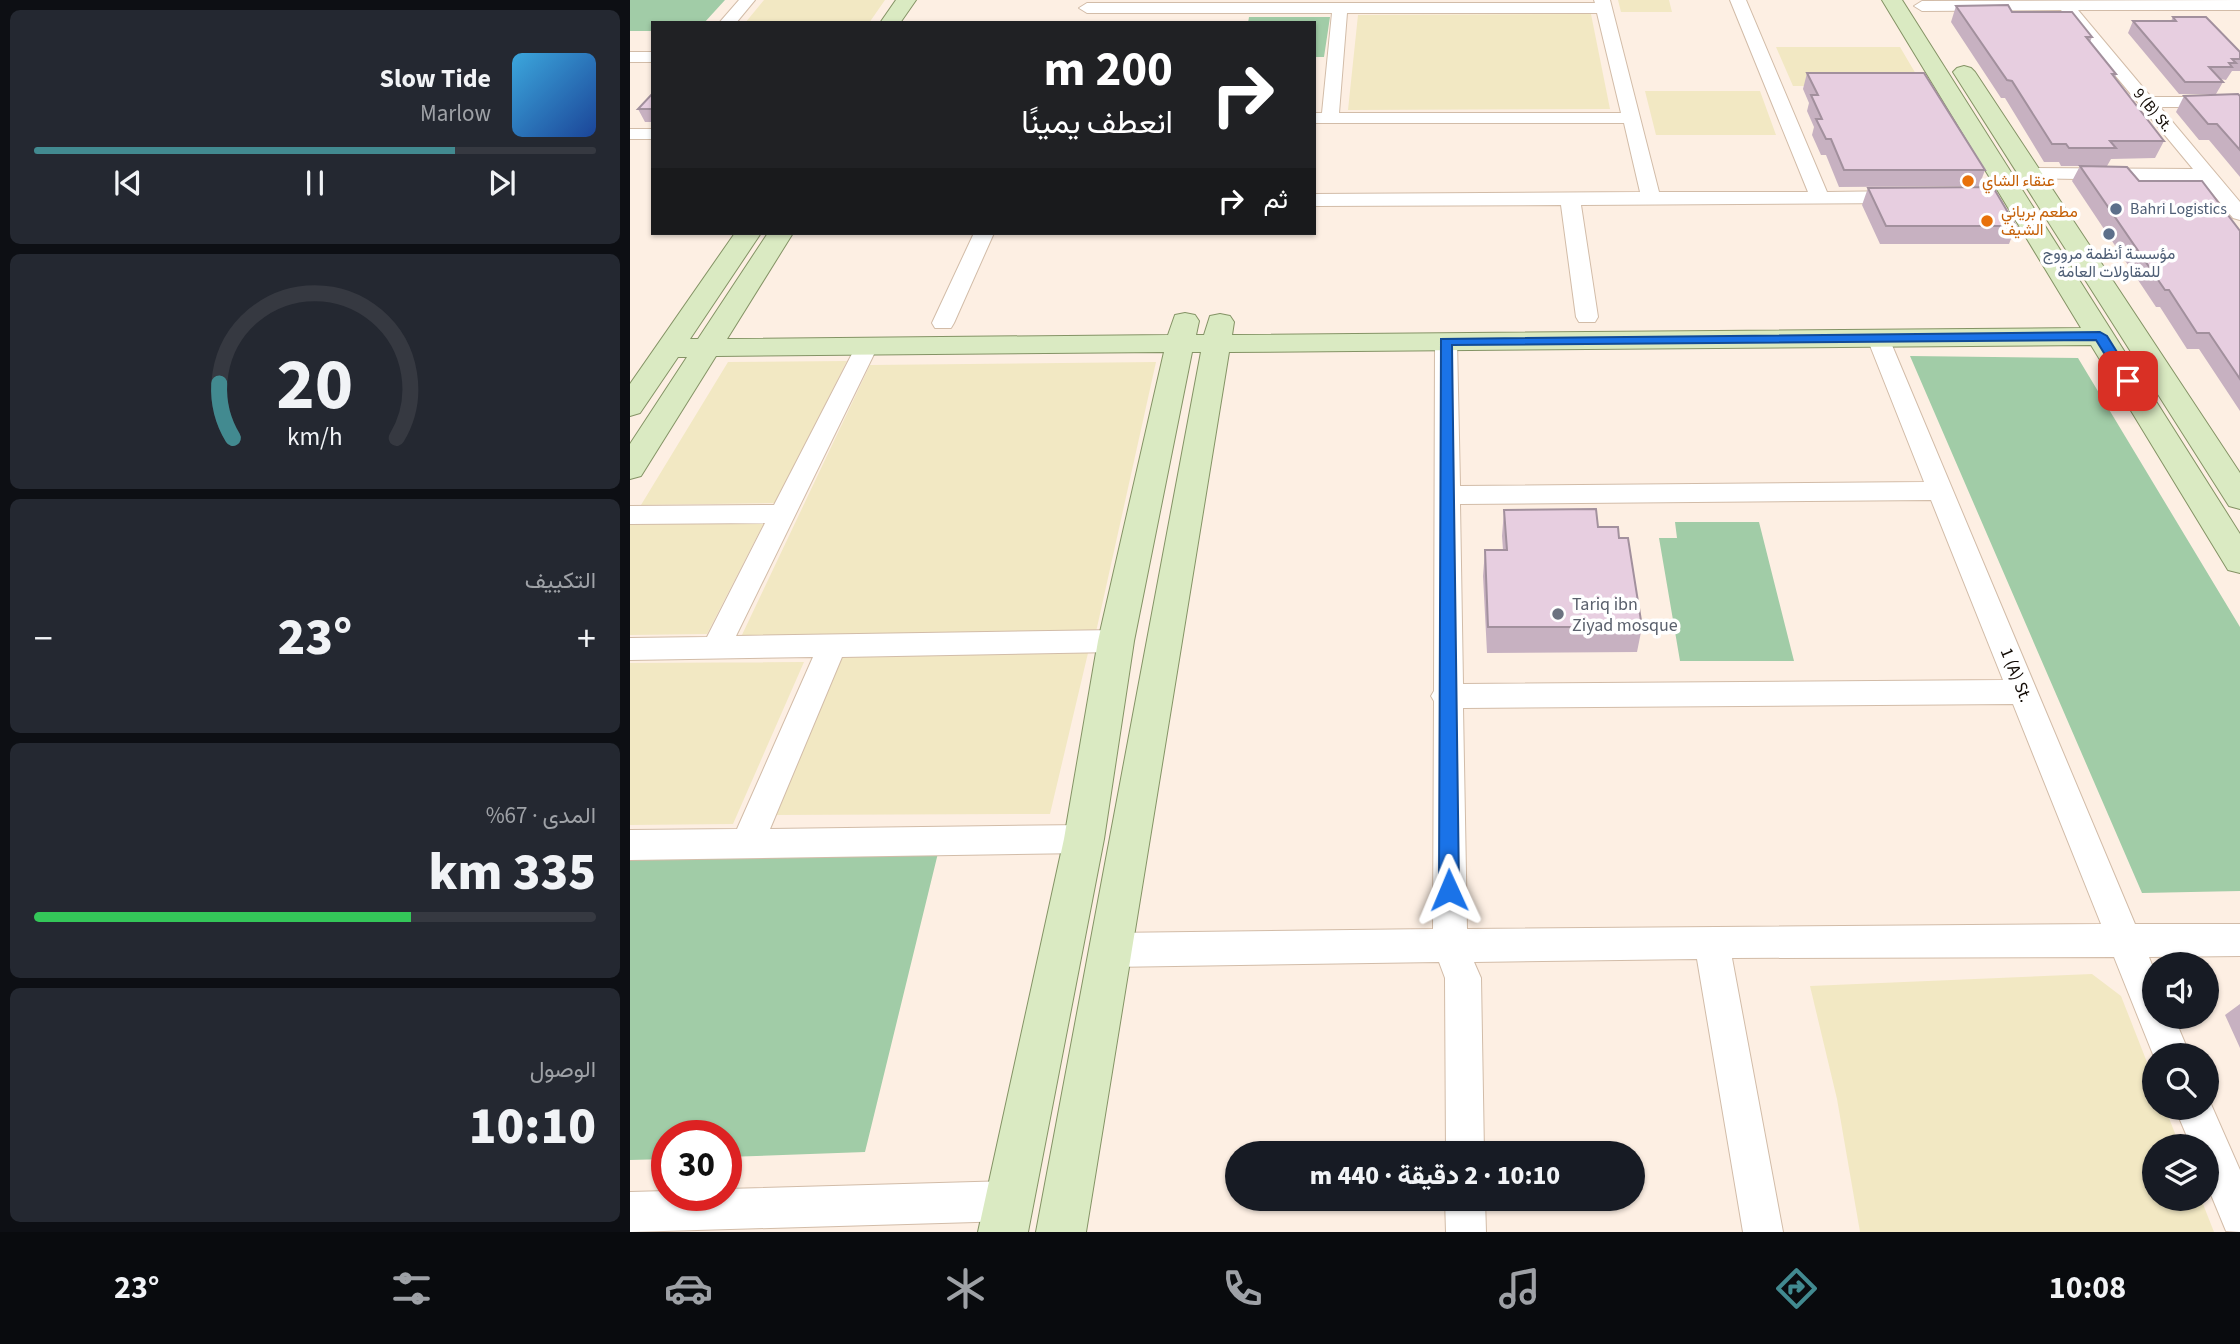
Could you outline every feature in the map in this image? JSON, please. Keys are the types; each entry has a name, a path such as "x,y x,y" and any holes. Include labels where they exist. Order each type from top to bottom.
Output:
{"main road":[{"path":"891,21 906,0"},
{"path":"915,21 928,0"},
{"path":"1892,0 2240,561"},
{"path":"1922,7 2237,488"},
{"path":"630,406 747,235"},
{"path":"630,468 779,235"},
{"path":"677,337 867,346 1587,317 2085,312"},
{"path":"714,337 943,323 1446,341 2100,336"},
{"path":"1007,1217 1084,839 1115,640 1200,332"},
{"path":"1061,1232 1110,950 1200,332"}],"street":[{"path":"729,21 747,0"},
{"path":"1738,0 1820,197"},
{"path":"1086,10 1214,15 1340,8 1603,4 1651,198"},
{"path":"2069,10 2240,5"},
{"path":"1922,7 2240,13"},
{"path":"1340,8 1335,62 1322,118 1631,118"},
{"name":"9 (B) St.","path":"2069,10 2240,214"},
{"path":"630,57 651,57"},
{"path":"1316,62 1335,62"},
{"path":"2146,102 2240,102"},
{"path":"631,135 651,134"},
{"path":"2031,174 2207,175"},
{"path":"1986,196 2013,196"},
{"path":"1316,200 1916,197"},
{"path":"1570,199 1587,317"},
{"path":"943,323 983,235"},
{"name":"1 (A) St.","path":"1878,338 2142,984"},
{"path":"1446,341 1446,696 1450,946 1464,978 1465,1141"},
{"path":"716,647 867,346"},
{"path":"1447,495 1941,491"},
{"path":"630,515 783,514"},
{"path":"630,649 1115,640"},
{"path":"748,842 832,647"},
{"path":"1446,696 2024,692"},
{"path":"630,845 1084,839"},
{"path":"1110,950 1712,942 2240,940"},
{"path":"1712,942 1763,1232"},
{"path":"2199,1120 2240,1217"},
{"path":"1465,1211 1466,1232"},
{"path":"630,1212 1007,1217"}],"green space":[{"path":"630,0 725,0 706,21 651,21 651,31 630,31"},
{"path":"1249,17 1330,17 1324,57 1316,57 1316,21 1248,21"},
{"path":"1910,356 2078,358 2240,627 2240,891 2142,893"},
{"path":"1675,522 1759,522 1794,661 1680,661 1659,538 1677,538"},
{"path":"939,849 865,1152 742,1156 742,1120 651,1120 651,1159 630,1160 630,856"}],"sand":[{"path":"764,0 885,0 870,21 747,21"},
{"path":"1618,0 1669,0 1672,12 1621,12"},
{"path":"1591,14 1610,109 1348,110 1358,15"},
{"path":"1776,47 1900,47 1923,86 1793,86"},
{"path":"1645,91 1760,91 1776,135 1656,135"},
{"path":"847,361 776,503 641,505 728,362"},
{"path":"1156,362 1096,632 741,637 870,365"},
{"path":"764,523 707,634 630,635 630,524"},
{"path":"1088,653 1050,814 770,815 837,655"},
{"path":"804,662 733,824 630,825 630,663"},
{"path":"2092,974 2121,996 2142,1049 2142,1120 2170,1120 2175,1134 2142,1134 2142,1211 2206,1211 2214,1232 1860,1232 1837,1099 1810,986"}],"building":[{"path":"2008,5 2012,12 2072,12 2092,37 2086,37 2116,74 2112,74 2164,141 2110,141 2116,148 2069,148 2066,144 2052,144 2012,81 2007,80 1956,6"},
{"path":"2173,17 2206,17 2240,52 2240,59 2232,59 2236,63 2229,63 2232,67 2209,67 2223,82 2185,82 2133,21 2176,21"},
{"path":"1807,73 1924,73 1985,170 1844,170 1831,139 1826,139 1816,119 1822,119 1811,95 1818,95"},
{"path":"2238,94 2240,150 2217,124 2208,124 2184,96"},
{"path":"651,95 651,109 638,109"},
{"path":"2080,166 2127,167 2139,181 2202,181 2240,231 2240,379 2209,333 2197,333"},
{"path":"1993,187 2016,226 1886,226 1868,188"},
{"name":"Tariq ibn Ziyad mosque","path":"1596,509 1598,527 1618,527 1619,538 1628,538 1642,627 1488,627 1485,550 1507,550 1504,510"}],"place":[{"name":"عنقاء الشاي","path":"1968,181"},
{"name":"Bahri Logistics","path":"2116,209"},
{"name":"مطعم برياني الشيف","path":"1987,221"},
{"name":"مؤسسة أنظمة مرووج للمقاولات العامة","path":"2109,234"},
{"name":"Tariq ibn Ziyad mosque","path":"1558,614"}],"route":[{"path":"1449,890 1446,341 2100,336 2128,381"}]}
